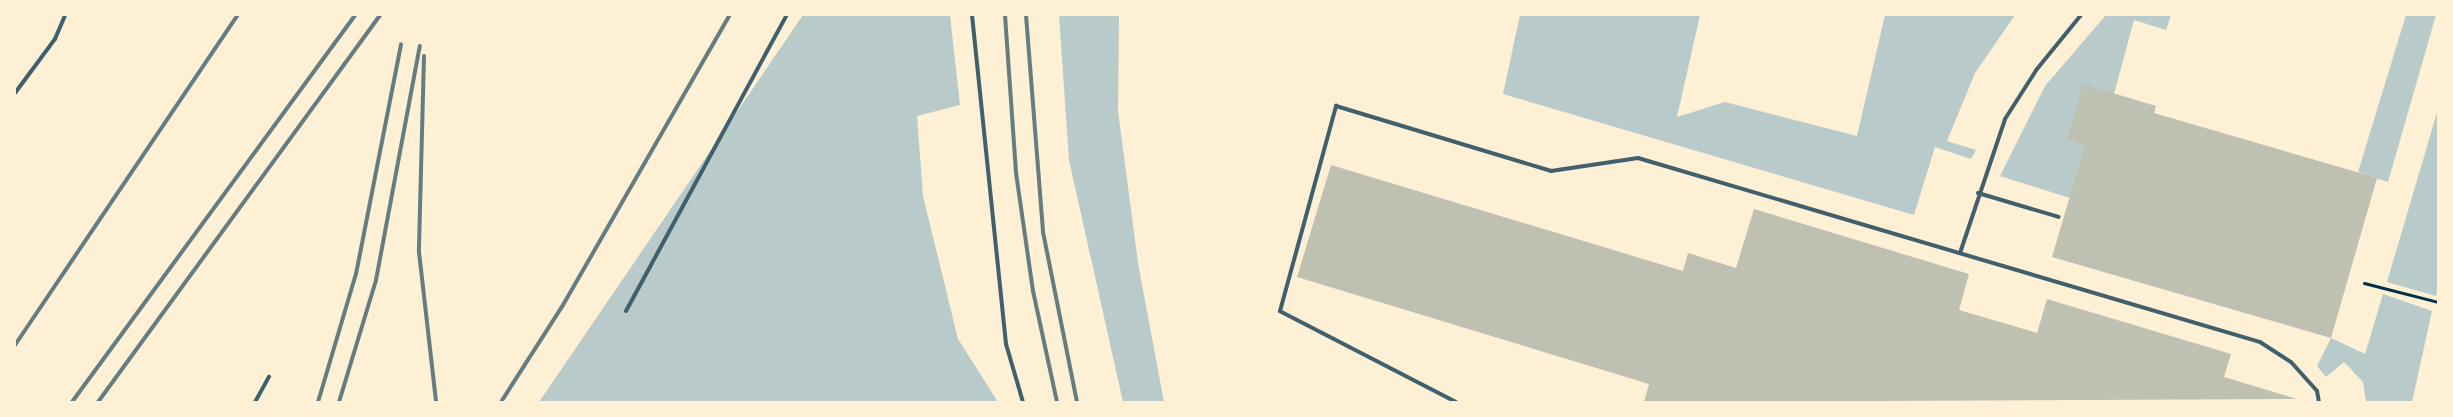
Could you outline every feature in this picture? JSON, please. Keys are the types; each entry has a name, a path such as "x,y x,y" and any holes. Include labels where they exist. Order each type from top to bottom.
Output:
{"lane":[{"path":"15,93 55,38 66,15"},
{"path":"626,311 787,15"},
{"path":"972,15 1006,344 1023,402"},
{"path":"1960,253 1978,193 2004,119 2037,69 2081,15"},
{"path":"1456,402 1280,311 1336,106 1551,171 1638,158 2260,342 2291,362 2317,391 2319,402"},
{"path":"1978,193 2059,217"},
{"path":"255,402 269,377"}],"path":[{"path":"2364,283 2438,302"}],"shaded area":[{"path":"803,15 950,15 960,105 917,116 923,196 958,339 998,402 539,402"},
{"path":"1059,15 1119,15 1118,111 1138,263 1164,402 1123,402 1069,160"},
{"path":"1520,15 1700,15 1677,117 1725,102 1857,136 1885,15 2015,15 1975,73 1947,141 1976,150 1971,159 1935,147 1914,215 1503,94"},
{"path":"2106,15 2171,15 2166,30 2134,20 2114,94 2085,145 2070,198 2000,176 2045,86"},
{"path":"2406,15 2436,15 2388,182 2358,172"},
{"path":"2438,109 2438,288 2436,296 2387,282"},
{"path":"2383,294 2432,311 2412,402 2366,402 2363,382 2344,362 2326,377 2317,366 2331,338 2365,354"}],"building":[{"path":"2083,84 2156,106 2154,113 2377,178 2331,338 2052,257 2085,145 2067,140"},
{"path":"1331,165 1683,271 1688,253 1736,268 1754,209 1969,274 1959,310 2037,333 2047,299 2231,354 2224,377 2297,399 1644,402 1649,384 1297,277"}],"railway":[{"path":"15,345 238,15"},
{"path":"72,402 355,15"},
{"path":"98,402 380,15"},
{"path":"501,402 563,305 730,15"},
{"path":"1005,15 1016,173 1033,291 1057,402"},
{"path":"1026,15 1043,232 1077,402"},
{"path":"318,402 356,274 401,44"},
{"path":"339,402 376,280 420,46"},
{"path":"424,56 419,252 436,402"}]}
